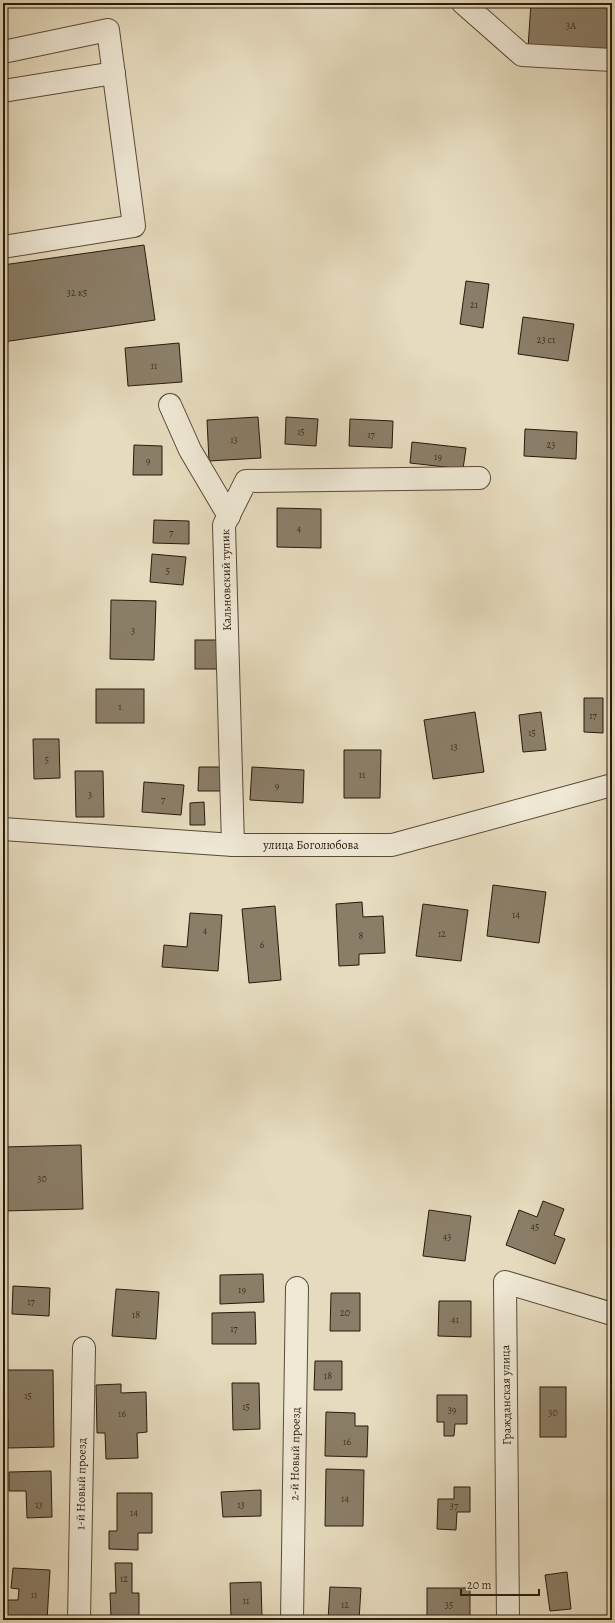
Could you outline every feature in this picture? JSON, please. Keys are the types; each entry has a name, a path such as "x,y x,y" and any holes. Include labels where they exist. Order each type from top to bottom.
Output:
{"street":[{"path":"463,3 522,55 612,60"},
{"path":"3,52 108,30 134,226 3,247"},
{"path":"3,91 114,73"},
{"path":"170,405 190,450 228,516"},
{"name":"Кальновский тупик","path":"233,844 224,525 246,481 479,478"},
{"name":"улица Боголюбова","path":"3,829 233,844 392,845 612,785"},
{"name":"Гражданская улица","path":"508,1620 505,1282 612,1314"},
{"name":"2-й Новый проезд","path":"292,1620 297,1288"},
{"name":"1-й Новый проезд","path":"79,1620 84,1348"}],"building":[{"path":"531,3 612,3 612,53 528,48"},
{"path":"144,245 155,320 3,342 3,265"},
{"path":"466,281 489,284 483,328 460,324"},
{"path":"523,317 574,324 568,361 518,354"},
{"path":"179,343 182,382 128,386 125,348"},
{"path":"258,417 261,458 209,461 207,420"},
{"path":"286,417 318,419 316,446 285,444"},
{"path":"350,419 393,421 392,448 349,446"},
{"path":"525,429 577,432 576,459 524,456"},
{"path":"412,442 466,448 463,469 410,463"},
{"path":"134,445 162,446 162,475 133,475"},
{"path":"277,508 321,509 321,548 277,547"},
{"path":"154,520 189,521 189,544 153,543"},
{"path":"152,554 186,557 183,585 150,582"},
{"path":"111,600 156,601 154,660 110,659"},
{"path":"195,640 219,640 219,669 195,669"},
{"path":"96,689 144,689 144,723 96,723"},
{"path":"584,698 603,698 603,733 584,732"},
{"path":"475,712 484,772 433,779 424,720"},
{"path":"541,712 546,750 523,752 519,715"},
{"path":"33,739 59,739 60,778 34,779"},
{"path":"344,750 381,750 380,798 344,798"},
{"path":"199,767 221,767 221,791 198,791"},
{"path":"252,767 304,770 303,803 250,800"},
{"path":"75,771 103,771 104,817 76,817"},
{"path":"144,782 184,785 181,815 142,812"},
{"path":"204,802 205,825 190,825 190,803"},
{"path":"493,885 546,892 539,943 487,936"},
{"path":"362,902 363,917 383,916 385,953 359,954 359,965 339,966 336,904"},
{"path":"423,904 468,910 461,961 416,956"},
{"path":"275,906 281,980 249,983 242,909"},
{"path":"190,913 222,915 218,971 162,967 164,945 187,947"},
{"path":"81,1145 83,1209 3,1211 3,1147"},
{"path":"543,1201 564,1209 554,1235 565,1239 555,1264 506,1245 519,1210 537,1217"},
{"path":"429,1210 471,1216 465,1261 423,1256"},
{"path":"263,1274 264,1302 220,1304 220,1275"},
{"path":"13,1286 50,1288 49,1316 12,1314"},
{"path":"116,1289 159,1292 156,1339 112,1336"},
{"path":"331,1293 360,1293 360,1331 330,1331"},
{"path":"439,1301 471,1301 471,1337 438,1336"},
{"path":"255,1312 256,1344 212,1344 212,1313"},
{"path":"315,1361 342,1361 342,1390 314,1390"},
{"path":"3,1370 53,1370 54,1447 8,1448 8,1420 3,1420"},
{"path":"232,1383 259,1383 260,1429 233,1430"},
{"path":"121,1384 121,1393 146,1392 147,1432 137,1433 138,1458 106,1459 105,1433 97,1433 96,1385"},
{"path":"540,1387 566,1387 566,1437 540,1437"},
{"path":"437,1395 467,1395 467,1424 455,1424 454,1436 444,1436 444,1422 437,1422"},
{"path":"326,1412 355,1413 355,1426 368,1426 367,1457 325,1456"},
{"path":"326,1469 364,1470 363,1526 325,1526"},
{"path":"51,1471 52,1517 27,1518 26,1491 9,1491 9,1472"},
{"path":"454,1487 470,1487 470,1512 457,1512 456,1530 437,1529 438,1499 454,1499"},
{"path":"261,1490 261,1516 223,1517 221,1492"},
{"path":"117,1493 152,1493 152,1533 138,1533 138,1550 109,1549 109,1531 117,1531"},
{"path":"115,1563 132,1563 132,1593 139,1593 139,1616 111,1617 110,1593 116,1593"},
{"path":"13,1568 50,1570 47,1620 3,1620 3,1600 18,1600 19,1589 11,1588"},
{"path":"567,1572 571,1609 550,1611 545,1575"},
{"path":"261,1582 262,1618 231,1618 230,1583"},
{"path":"330,1587 361,1588 359,1620 328,1620"},
{"path":"427,1588 470,1588 470,1620 427,1620"}]}
